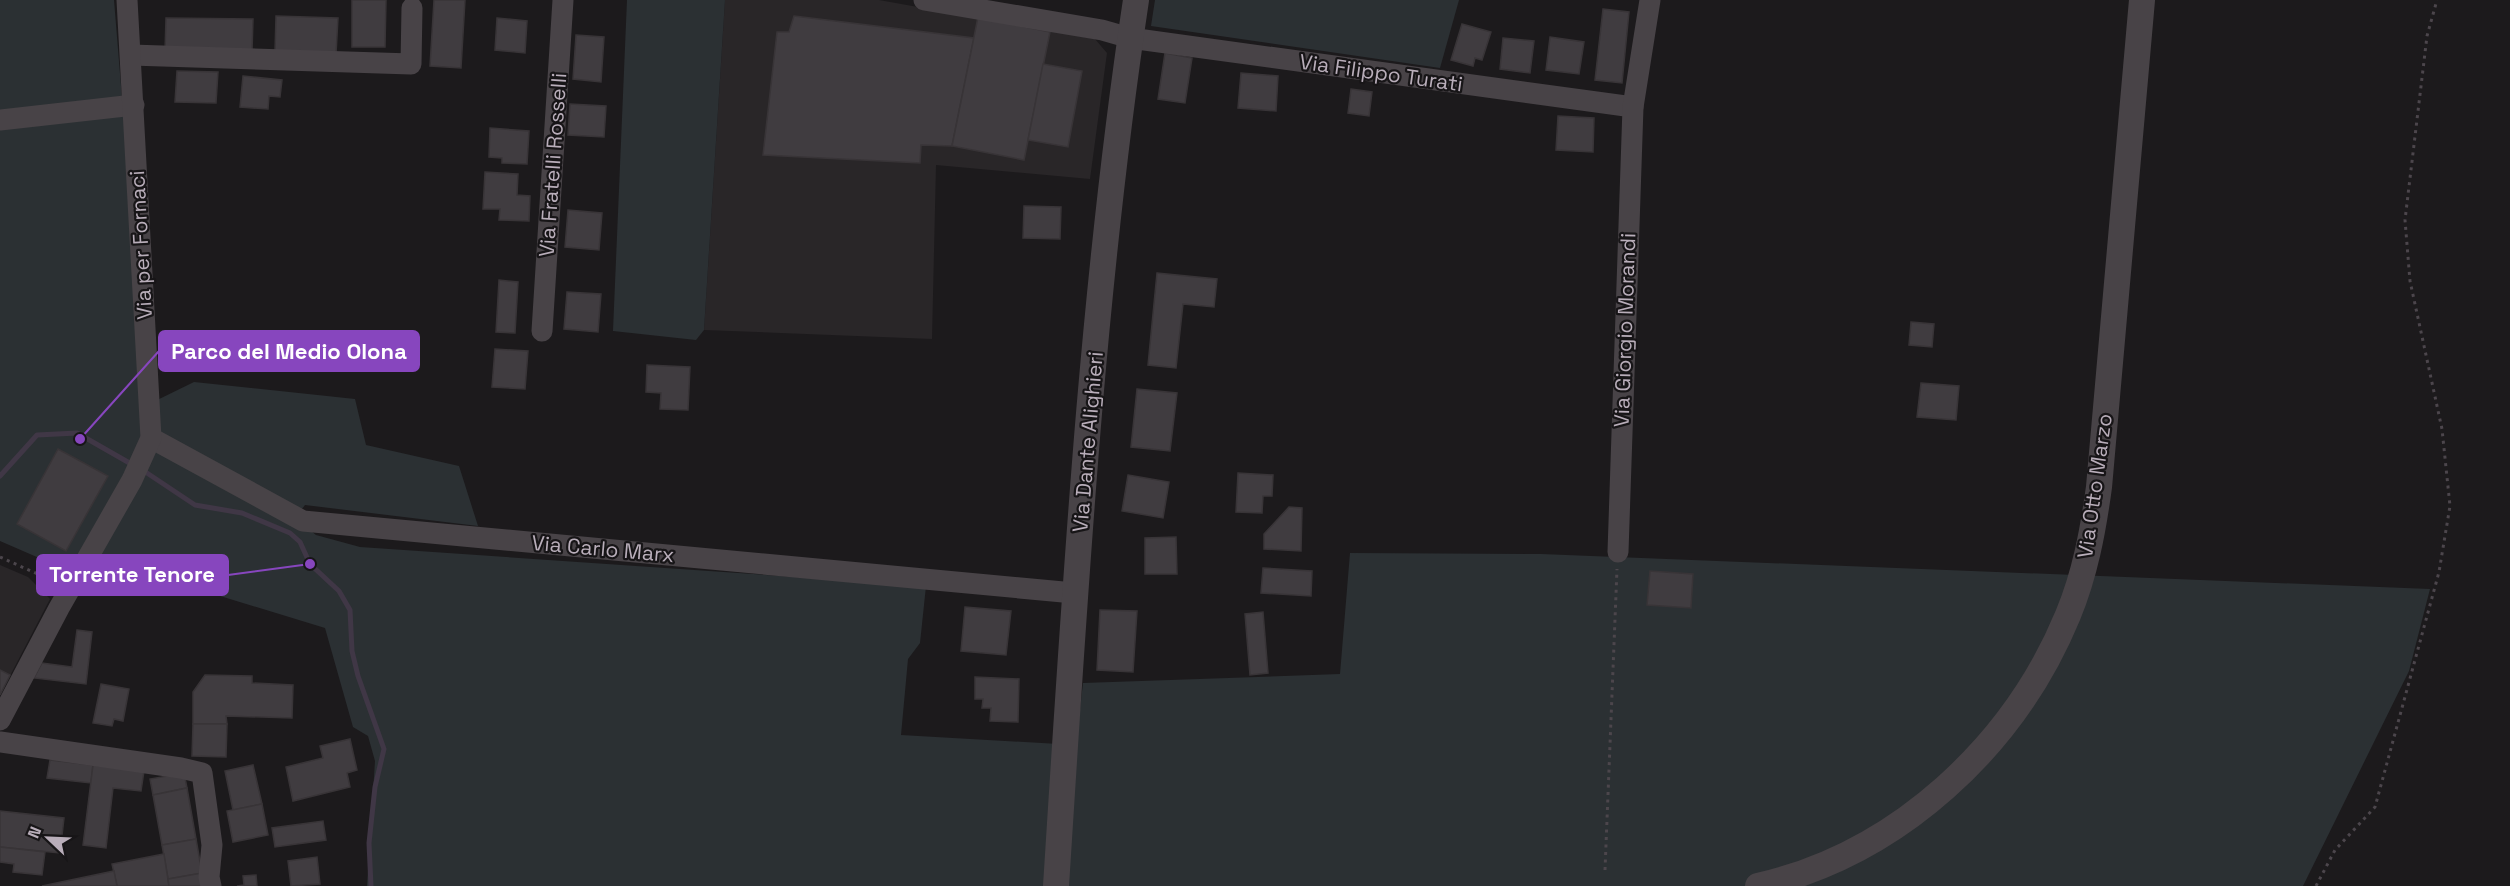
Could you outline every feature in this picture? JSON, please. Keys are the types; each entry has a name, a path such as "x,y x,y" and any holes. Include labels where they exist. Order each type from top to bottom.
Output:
{"street":[{"name":"Via per Fornaci","path":"0,720 132,480 151,438 127,0"},
{"name":"Via Fratelli Rosselli","path":"542,331 563,0"},
{"name":"Via Filippo Turati","path":"924,0 1102,30 1130,39 1633,107"},
{"name":"Via Dante Alighieri","path":"1056,886 1074,593 1110,201 1136,0"},
{"name":"Via Giorgio Morandi","path":"1618,552 1633,107 1650,0"},
{"name":"Via Otto Marzo","path":"1758,886 1795,875 1855,850 1911,816 1936,796 1983,751 2011,717 2041,672 2069,613 2088,551 2099,487 2142,0"},
{"path":"131,56 411,64 412,8"},
{"path":"0,120 134,105"},
{"name":"Via Carlo Marx","path":"151,438 303,520 1074,593"},
{"path":"0,742 181,768 201,773 212,845 209,877 211,886"}],"path":[{"path":"2316,886 2336,850 2375,807 2439,572 2450,506 2442,429 2410,281 2405,220 2427,36 2437,0"},
{"path":"1605,870 1618,552"},
{"path":"0,557 70,589"}],"shaded area":[{"path":"0,0 114,0 147,405 194,382 355,399 366,445 459,466 478,526 305,505 295,518 316,535 360,547 926,586 920,643 908,659 901,735 1076,745 1083,683 1340,674 1350,553 1541,554 2430,589 2409,671 2303,886 367,886 375,761 368,736 353,727 325,628 80,553 69,571 0,541"},
{"path":"627,0 725,0 704,330 696,340 613,331"},
{"path":"725,0 879,0 1095,39 1107,53 1090,179 936,165 932,339 704,330"},
{"path":"1155,0 1459,0 1440,68 1151,26"},
{"path":"0,565 28,577 50,599 0,695"}],"building":[{"path":"352,0 386,0 385,47 352,47"},
{"path":"434,0 465,0 461,68 430,66"},
{"path":"1603,9 1629,12 1622,83 1595,80"},
{"path":"276,16 338,18 336,54 275,51"},
{"path":"794,16 974,38 952,146 921,145 920,163 763,155 777,32 789,32"},
{"path":"978,17 1050,32 1024,160 952,146"},
{"path":"166,18 253,19 252,52 165,51"},
{"path":"497,18 527,21 525,53 495,50"},
{"path":"1462,24 1491,32 1482,60 1475,58 1473,66 1451,60"},
{"path":"576,35 604,37 601,82 573,79"},
{"path":"1550,37 1584,42 1579,74 1546,70"},
{"path":"1503,38 1534,41 1530,73 1500,69"},
{"path":"1165,53 1192,58 1185,103 1158,99"},
{"path":"1043,64 1082,71 1068,147 1028,140"},
{"path":"177,71 218,72 216,103 175,102"},
{"path":"1241,73 1278,76 1276,111 1238,108"},
{"path":"243,76 282,80 280,97 269,96 268,109 240,107"},
{"path":"1351,89 1372,92 1369,116 1348,113"},
{"path":"570,104 606,106 604,137 568,135"},
{"path":"1558,116 1594,118 1593,152 1556,150"},
{"path":"490,128 529,131 527,164 502,163 502,158 489,157"},
{"path":"485,172 518,174 517,195 530,196 529,221 499,220 500,209 483,209"},
{"path":"1024,206 1061,207 1060,239 1023,238"},
{"path":"568,210 602,213 599,250 565,247"},
{"path":"1157,273 1217,279 1214,307 1183,304 1176,368 1148,365"},
{"path":"499,280 518,282 515,333 496,332"},
{"path":"567,292 601,294 598,332 564,329"},
{"path":"1911,322 1934,324 1932,347 1909,345"},
{"path":"495,349 528,351 525,389 492,387"},
{"path":"647,365 690,367 688,410 660,409 661,393 646,392"},
{"path":"1921,383 1959,386 1956,420 1917,417"},
{"path":"1137,389 1177,393 1170,451 1131,447"},
{"path":"58,449 108,476 66,551 17,524"},
{"path":"1238,473 1273,475 1272,496 1263,496 1262,513 1236,512"},
{"path":"1128,475 1169,482 1163,518 1122,511"},
{"path":"1289,507 1302,508 1301,551 1264,549 1264,534"},
{"path":"1176,537 1177,574 1145,574 1145,538"},
{"path":"1263,568 1312,571 1311,596 1261,593"},
{"path":"1650,571 1693,574 1691,608 1647,605"},
{"path":"965,607 1011,611 1006,655 961,651"},
{"path":"1100,610 1137,611 1133,672 1097,670"},
{"path":"1263,612 1268,673 1250,675 1245,614"},
{"path":"77,630 92,632 86,684 34,678 42,663 72,667"},
{"path":"0,670 10,675 0,695"},
{"path":"205,675 252,676 252,683 293,685 292,718 226,716 227,724 193,724 193,692"},
{"path":"975,677 1019,679 1018,722 990,721 991,708 982,708 983,699 975,699"},
{"path":"101,684 129,689 123,721 114,719 112,726 93,723"},
{"path":"193,724 227,724 226,757 192,756"},
{"path":"350,739 357,770 347,773 350,787 293,801 286,767 323,758 320,746"},
{"path":"50,760 93,765 91,783 47,778"},
{"path":"93,765 144,771 141,791 113,788 106,848 83,845"},
{"path":"253,765 262,804 233,810 225,771"},
{"path":"184,773 187,788 153,795 150,779"},
{"path":"187,788 196,839 162,845 153,795"},
{"path":"262,804 268,835 233,842 227,811"},
{"path":"0,811 64,818 60,853 0,847"},
{"path":"323,821 326,840 275,847 272,828"},
{"path":"196,839 202,873 168,879 162,845"},
{"path":"0,847 45,852 42,875 13,872 14,864 0,862"},
{"path":"164,854 169,886 117,886 112,864"},
{"path":"317,857 320,884 291,886 288,861"},
{"path":"114,871 117,886 42,886"},
{"path":"202,873 204,886 169,886 168,879"},
{"path":"256,875 257,886 237,886 244,885 243,876"}],"waterway":[{"path":"0,476 37,435 77,433 133,465"},
{"path":"141,469 195,505 242,513 290,533 300,542 310,564 339,591 350,610 352,651 358,676 384,749 375,787 369,843 371,886"}],"place":[{"name":"Parco del Medio Olona","path":"80,439"},
{"name":"Torrente Tenore","path":"310,564"}]}
